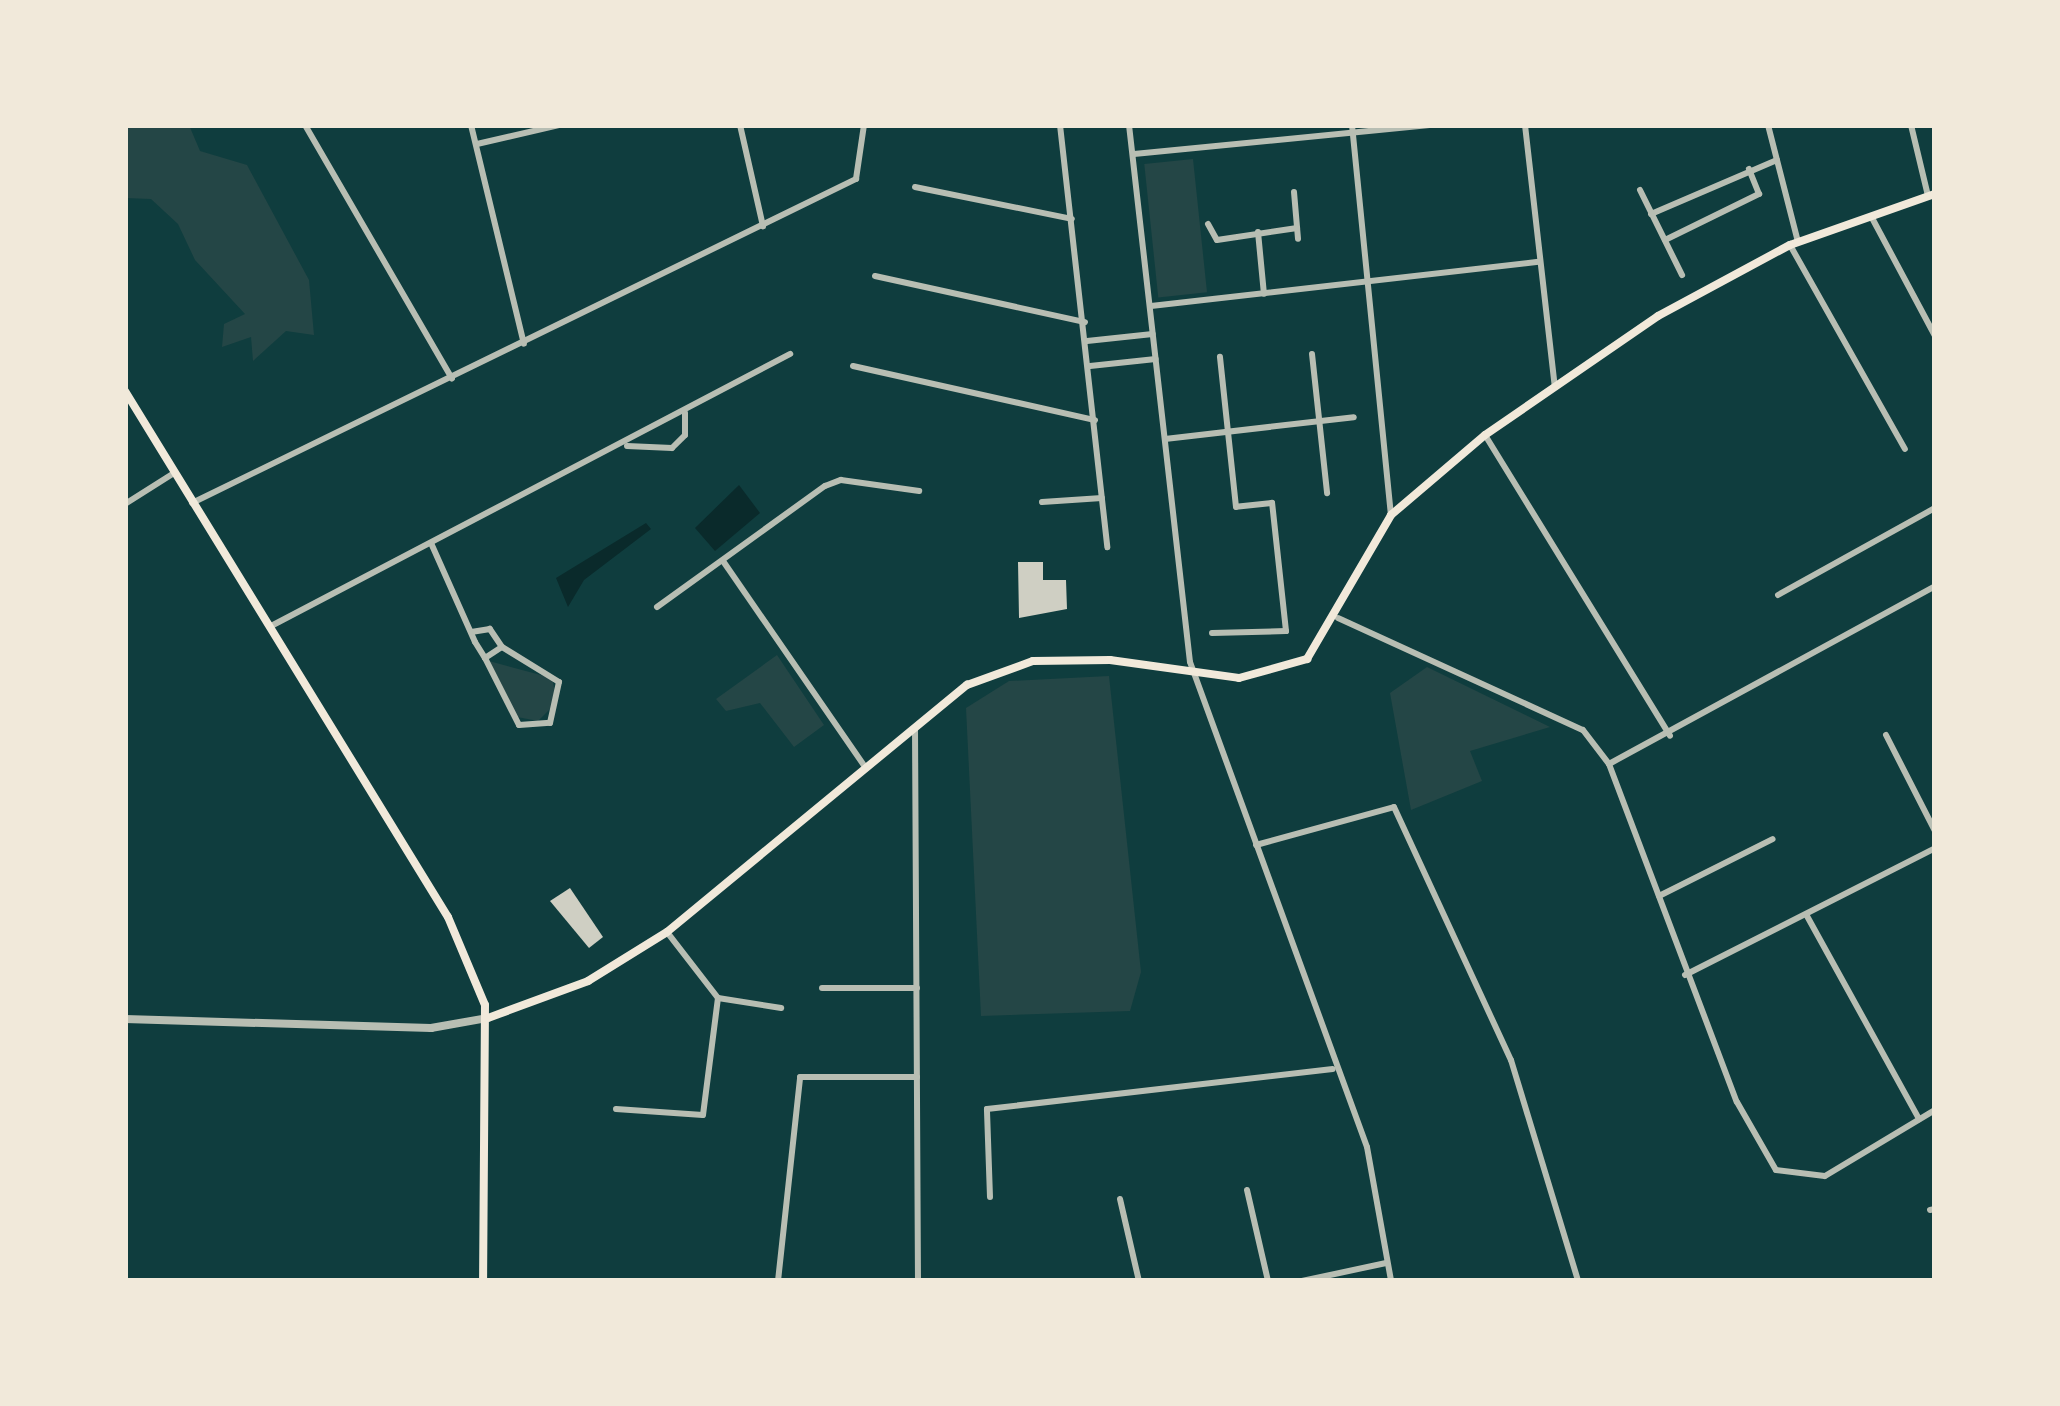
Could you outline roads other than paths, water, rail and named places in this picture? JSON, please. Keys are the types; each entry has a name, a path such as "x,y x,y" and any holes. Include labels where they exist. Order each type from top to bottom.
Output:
{"main road":[{"path":"488,1018 588,980 668,932 967,685 1033,661 1194,672 1280,672 1308,659 1338,618 1391,515 1484,435 1658,316 1794,244 1932,195"},
{"path":"125,391 448,917 488,1018 483,1281"}],"street":[{"path":"305,125 452,380"},
{"path":"472,125 524,344"},
{"path":"477,144 559,125"},
{"path":"740,125 764,226"},
{"path":"192,503 452,380 856,178 864,125"},
{"path":"1060,125 1088,341 1107,547"},
{"path":"1129,125 1194,672 1333,1069 1366,1147 1391,1281"},
{"path":"1134,154 1352,129 1430,125"},
{"path":"1526,125 1556,388"},
{"path":"1768,125 1794,244 1905,449"},
{"path":"1911,125 1932,195"},
{"path":"1352,129 1364,282 1391,515"},
{"path":"1651,214 1777,160"},
{"path":"1665,240 1760,194 1750,169"},
{"path":"915,187 1072,219"},
{"path":"1640,190 1682,275"},
{"path":"1294,192 1298,239"},
{"path":"1871,216 1935,336"},
{"path":"1208,224 1211,240 1297,228"},
{"path":"1258,232 1264,294"},
{"path":"1151,306 1539,262"},
{"path":"876,276 1085,322"},
{"path":"1088,341 1153,334"},
{"path":"272,625 626,446 790,354"},
{"path":"1312,354 1327,493"},
{"path":"1212,633 1286,631 1272,503 1236,507 1220,357"},
{"path":"1090,366 1156,360"},
{"path":"853,366 1095,420"},
{"path":"626,446 672,448 685,435 686,413"},
{"path":"1165,439 1354,417"},
{"path":"1484,435 1670,736"},
{"path":"125,504 174,474"},
{"path":"657,607 841,480 919,490"},
{"path":"1042,502 1102,498"},
{"path":"1778,595 1935,508"},
{"path":"430,543 471,632 519,725 550,724 560,682 502,647 490,629 471,632"},
{"path":"722,561 867,769"},
{"path":"1609,764 1670,736 1935,586"},
{"path":"1338,618 1556,710 1609,764 1685,974 1776,1170 1825,1176 1935,1110"},
{"path":"486,658 502,647"},
{"path":"916,728 918,1281"},
{"path":"1886,734 1935,830"},
{"path":"1256,845 1394,806 1511,1060 1578,1281"},
{"path":"1659,896 1774,839"},
{"path":"1685,974 1807,916 1935,848"},
{"path":"1807,916 1919,1119"},
{"path":"668,932 718,998 781,1008"},
{"path":"822,988 917,988"},
{"path":"616,1109 703,1115 718,998"},
{"path":"125,1019 432,1028 488,1018"},
{"path":"990,1197 987,1109 1333,1069"},
{"path":"778,1281 800,1077 917,1077"},
{"path":"1247,1190 1268,1281"},
{"path":"1120,1200 1139,1281"},
{"path":"1302,1281 1386,1263"}]}
